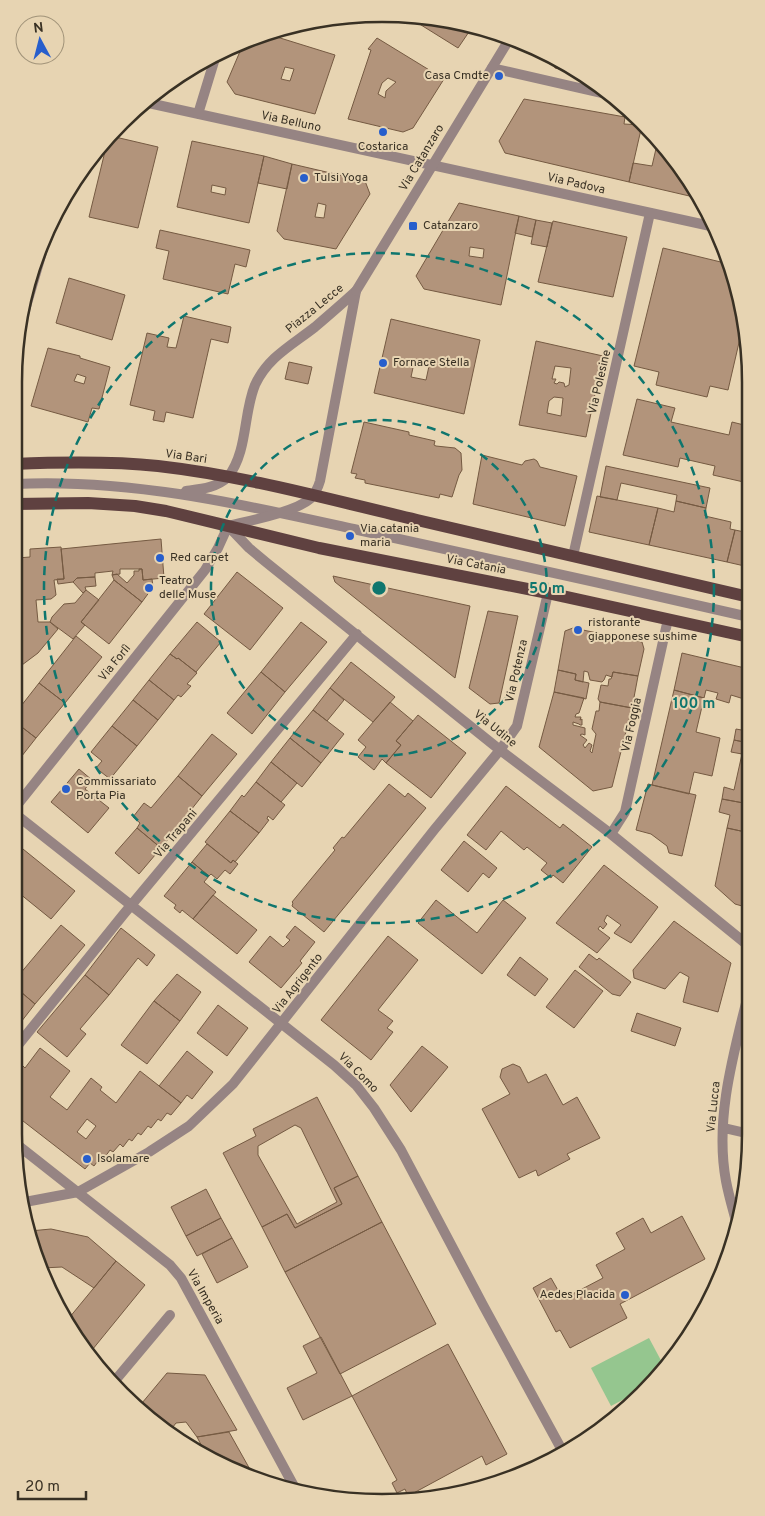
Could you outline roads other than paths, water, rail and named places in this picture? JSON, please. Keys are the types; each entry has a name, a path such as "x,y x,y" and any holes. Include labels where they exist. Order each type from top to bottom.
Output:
{"main road":[{"name":"Via Bari","path":"22,464 114,463 175,469 228,477 313,496"},
{"path":"313,496 742,595"},
{"path":"22,504 82,503 135,506 182,514 228,526"},
{"name":"Via Catania","path":"228,526 335,551 548,593 742,635"}],"street":[{"name":"Via Catanzaro","path":"356,291 506,45"},
{"path":"198,114 213,66"},
{"path":"492,68 594,91"},
{"name":"Via Belluno","path":"154,104 432,165"},
{"name":"Via Padova","path":"432,165 706,225"},
{"name":"Via Polesine","path":"573,556 650,213"},
{"name":"Piazza Lecce","path":"228,477 234,468 238,456 253,392 262,371 278,354 316,326 356,291"},
{"name":"Piazza Lecce","path":"313,496 320,482 356,291"},
{"path":"175,493 218,485 228,477"},
{"path":"22,484 108,486 175,493 280,512"},
{"path":"228,526 280,512 304,503 313,496"},
{"name":"Via Catania","path":"280,512 742,615"},
{"name":"Via Udine","path":"228,526 259,556 500,750 611,834 742,940"},
{"name":"Via Forlì","path":"22,799 201,575 214,556 228,526"},
{"name":"Via Potenza","path":"500,750 517,726 548,593"},
{"name":"Via Foggia","path":"611,834 625,812 668,619"},
{"name":"Via Trapani","path":"22,1040 357,634"},
{"name":"Via Agrigento","path":"29,1201 78,1192 150,1152 189,1126 233,1084 500,750"},
{"name":"Via Como","path":"22,819 346,1076 374,1108 401,1150 560,1446"},
{"name":"Via Lucca","path":"734,1213 726,1180 723,1149 731,1069 742,1022"},
{"path":"724,1128 742,1132"},
{"name":"Via Imperia","path":"23,1149 170,1265 181,1278 291,1482"},
{"path":"118,1377 170,1314"}],"place":[{"name":"Casa Cmdte","path":"499,76"},
{"name":"Costarica","path":"383,132"},
{"name":"Tulsi Yoga","path":"304,178"},
{"name":"Catanzaro","path":"413,226"},
{"name":"Fornace Stella","path":"383,363"},
{"name":"Via catania maria","path":"350,536"},
{"name":"Red carpet","path":"160,558"},
{"name":"Teatro delle Muse","path":"149,588"},
{"name":"ristorante giapponese sushime","path":"578,630"},
{"name":"Commissariato Porta Pia","path":"66,789"},
{"name":"Isolamare","path":"87,1159"},
{"name":"Aedes Placida","path":"625,1295"}]}
